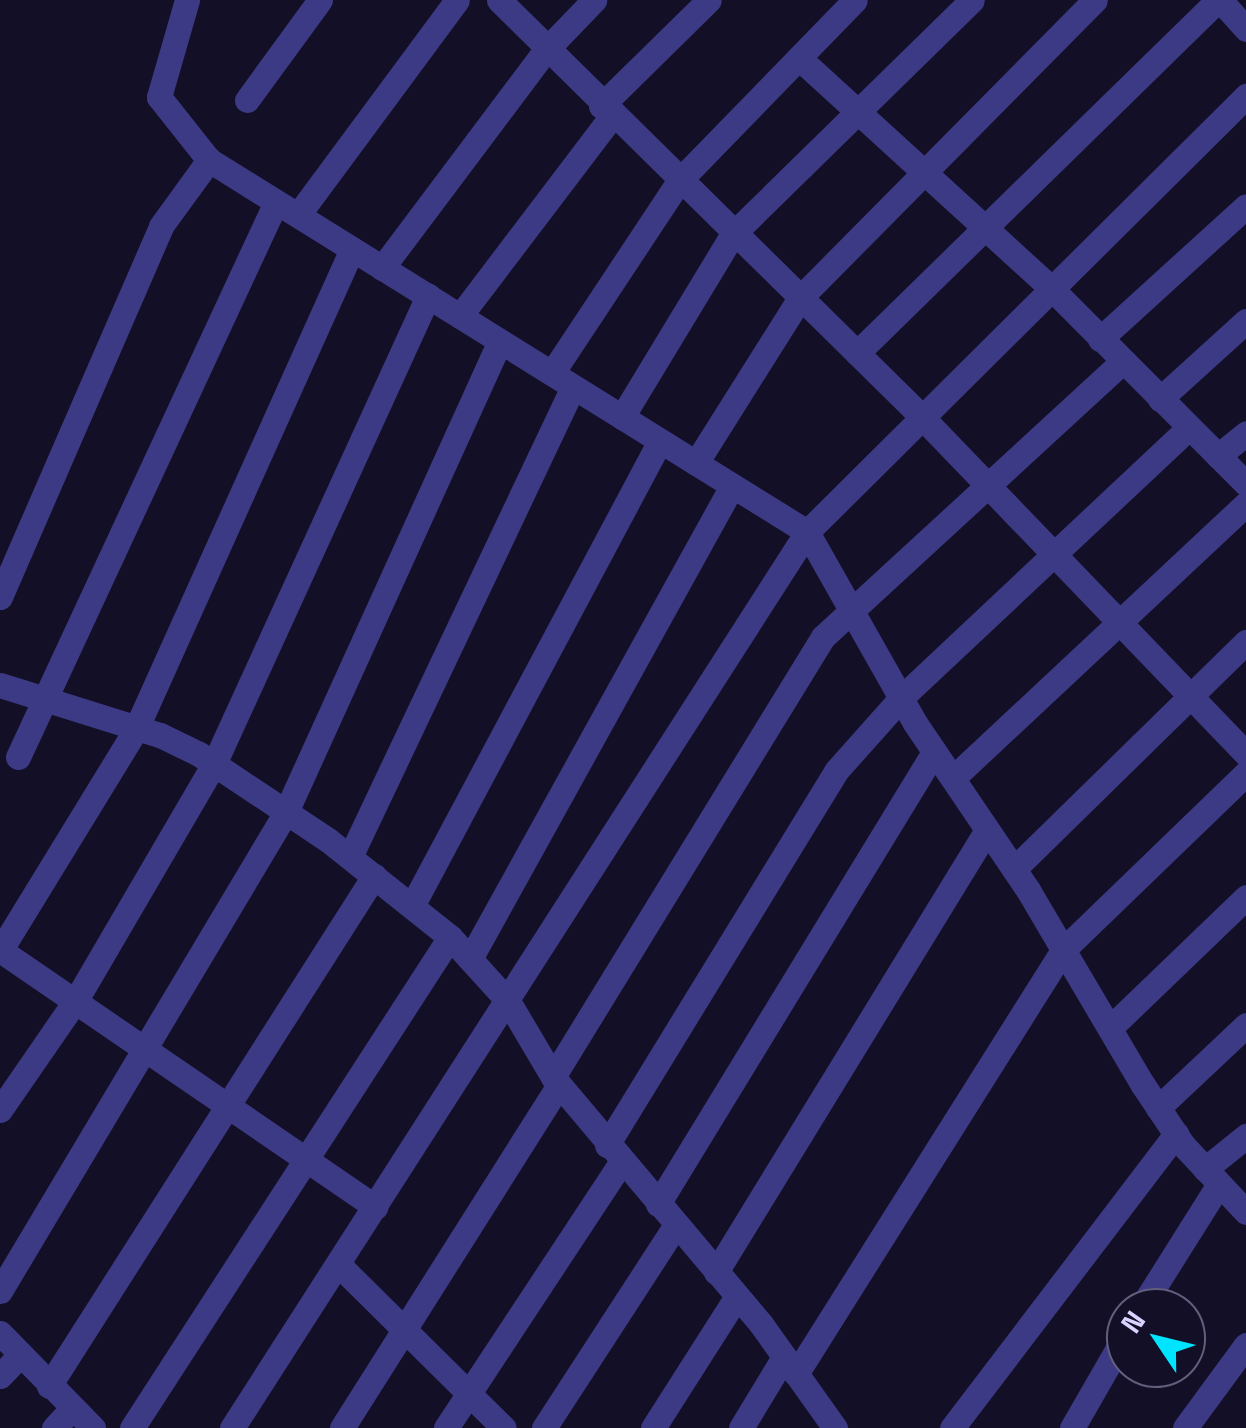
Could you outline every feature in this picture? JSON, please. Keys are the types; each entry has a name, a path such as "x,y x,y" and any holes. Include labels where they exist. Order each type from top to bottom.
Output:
{"street":[{"path":"187,0 158,97 209,160 807,532 901,698 1014,869 1158,1108 1176,1134 1246,1212"},
{"path":"247,100 320,0"},
{"path":"18,757 40,700 287,208 457,0"},
{"path":"498,0 545,51 919,414 1246,754"},
{"path":"382,268 545,51 594,0"},
{"path":"460,316 607,111 709,0"},
{"path":"350,857 562,380 679,181 855,0"},
{"path":"622,417 733,234 860,114 972,0"},
{"path":"696,463 800,298 920,170 1095,0"},
{"path":"856,354 982,226 1219,0 1246,29"},
{"path":"799,58 1050,287 1246,484"},
{"path":"232,1428 807,532 919,414 1246,96"},
{"path":"0,597 161,226 209,160"},
{"path":"1100,339 1246,206"},
{"path":"352,248 136,729 0,951 145,1045 224,1110 375,1207"},
{"path":"0,1110 76,1000 214,764 428,296"},
{"path":"1160,399 1246,321"},
{"path":"0,1291 286,812 500,341"},
{"path":"342,1428 823,637 1122,362"},
{"path":"446,1428 614,1153 836,772 901,698 1190,428"},
{"path":"1218,456 1246,432"},
{"path":"412,906 660,441"},
{"path":"470,959 732,486"},
{"path":"953,778 1246,504"},
{"path":"1014,869 1246,642"},
{"path":"0,685 136,729 214,764 350,857 450,936 508,1001 556,1081 737,1296 835,1428"},
{"path":"658,1204 934,752"},
{"path":"742,1428 790,1365 1063,950 1246,772"},
{"path":"716,1272 988,830"},
{"path":"49,1386 374,876"},
{"path":"1110,1028 1246,898"},
{"path":"132,1428 450,936"},
{"path":"1158,1108 1246,1026"},
{"path":"952,1428 1176,1134"},
{"path":"1152,1288 1212,1176 1246,1136"},
{"path":"544,1428 676,1225"},
{"path":"338,1264 406,1328 467,1396 504,1428"},
{"path":"652,1428 737,1296"},
{"path":"0,1333 49,1386 63,1419 92,1428"},
{"path":"1185,1428 1246,1345"},
{"path":"0,1376 20,1355"},
{"path":"1072,1428 1106,1369"}]}
